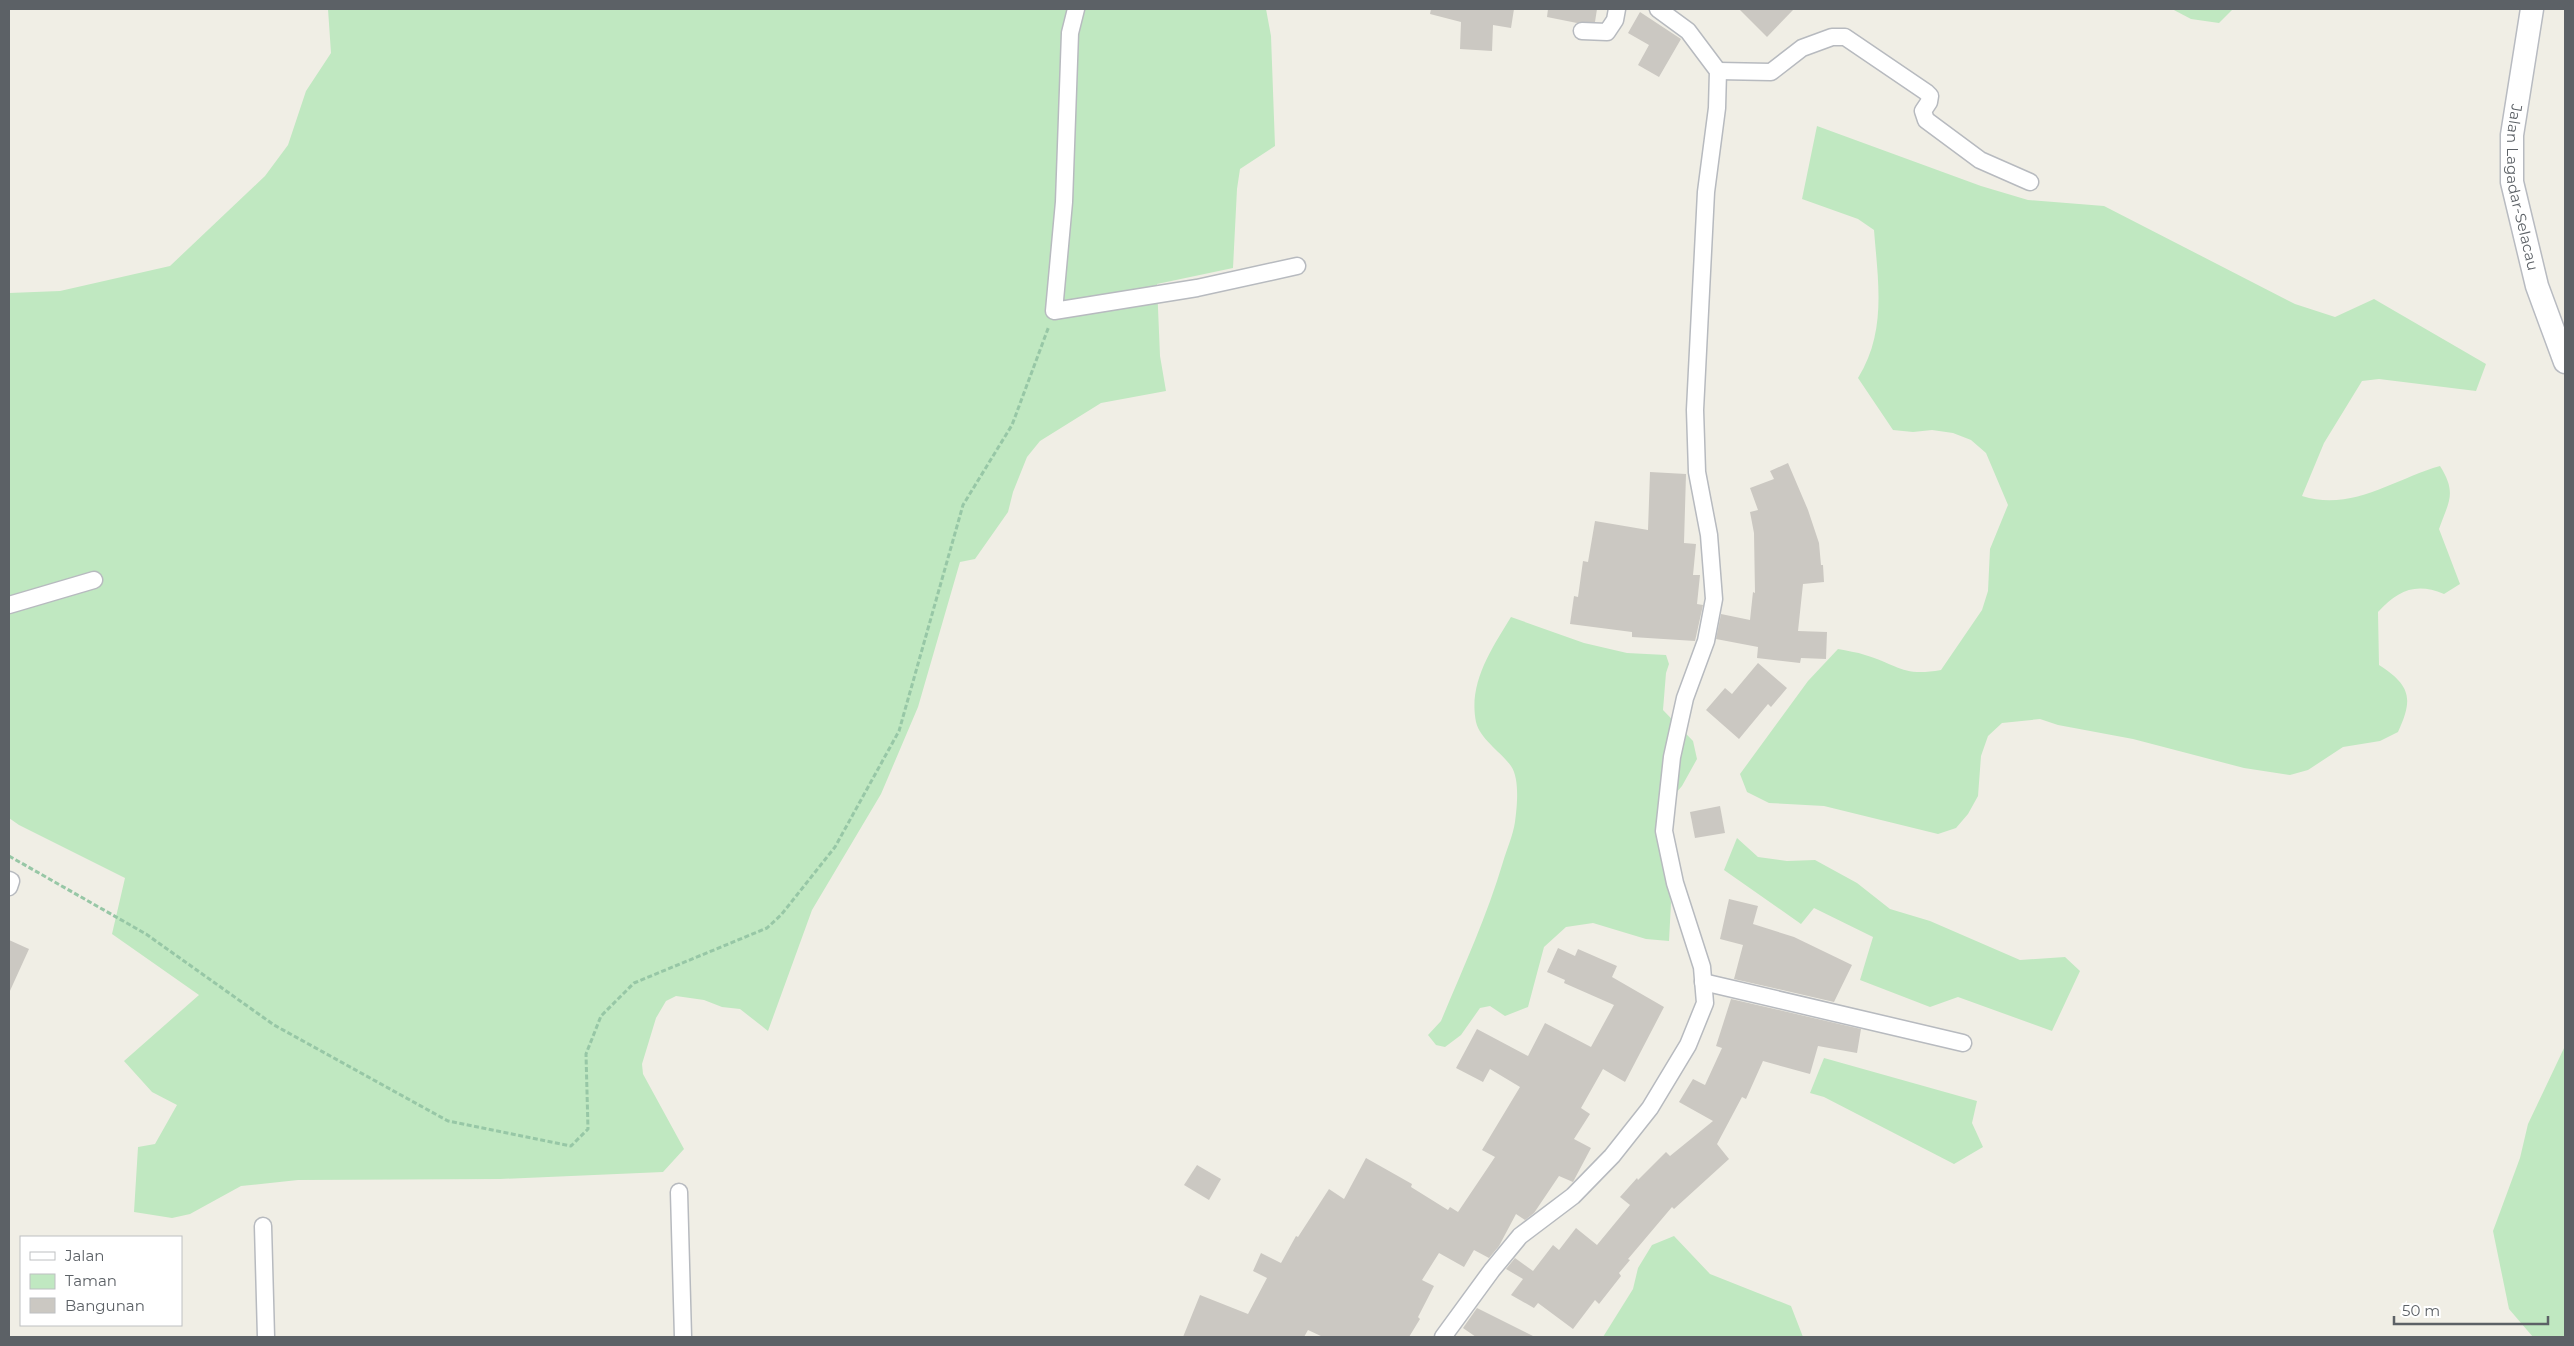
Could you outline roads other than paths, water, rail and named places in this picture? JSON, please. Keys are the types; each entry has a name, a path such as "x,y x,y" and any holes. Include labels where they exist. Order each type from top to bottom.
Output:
{"street":[{"path":"1076,9 1070,33 1064,202 1054,311 1197,288 1297,266"},
{"path":"1582,31 1607,32 1615,20 1617,9"},
{"path":"1443,1337 1492,1270 1520,1236 1573,1196 1612,1156 1650,1108 1688,1045 1705,1003 1702,967 1675,883 1664,830 1672,757 1685,698 1706,641 1714,599 1709,535 1697,472 1695,410 1706,192 1718,108 1718,71 1688,31 1658,9"},
{"name":"Jalan Lagadar-Selacau","path":"2532,9 2512,135 2512,182 2537,286 2565,362"},
{"path":"1718,71 1772,72 1802,48 1832,37 1845,37 1930,96 1923,111 1926,120 1980,160 2030,182"},
{"path":"9,605 94,580"},
{"path":"9,880 11,881 9,887"},
{"path":"1703,982 1963,1043"},
{"path":"679,1192 683,1337"},
{"path":"263,1226 266,1337"}]}
